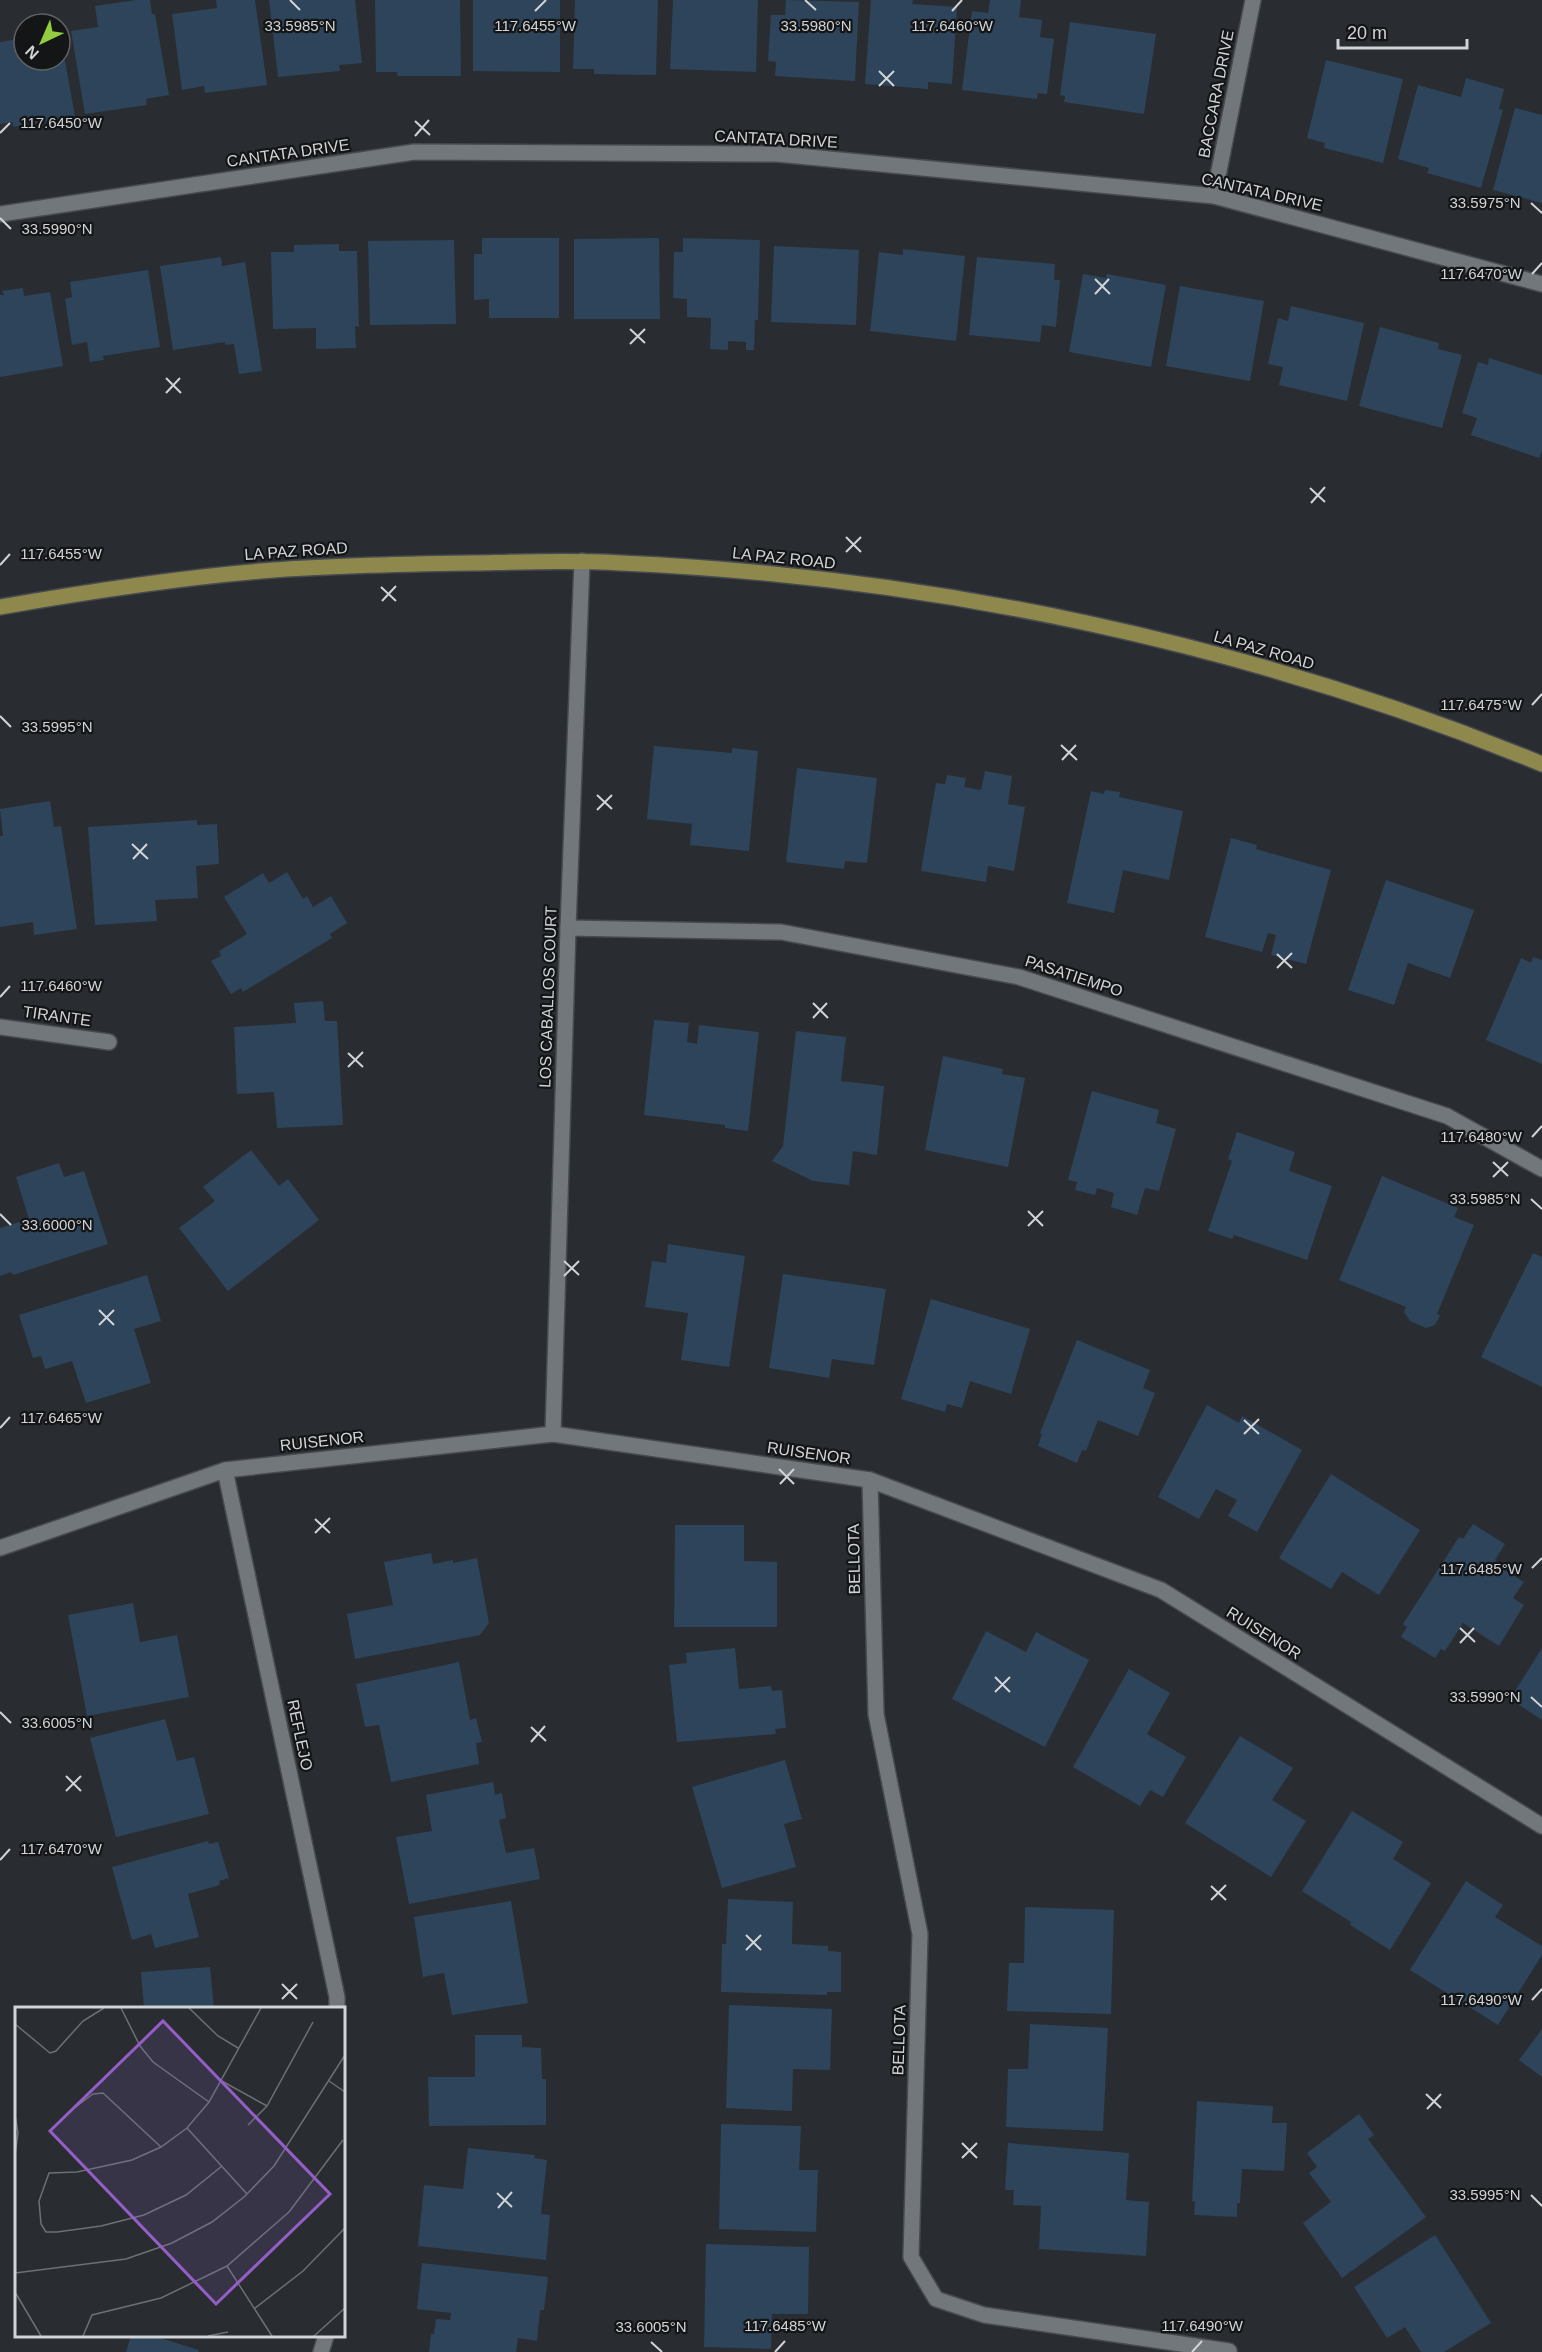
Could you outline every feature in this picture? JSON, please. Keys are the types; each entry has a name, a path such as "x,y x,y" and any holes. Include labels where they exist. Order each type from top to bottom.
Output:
{"main road":[{"name":"LA PAZ ROAD","path":"0,607 128,586 273,570 345,565 582,561 783,574 1039,614 1198,650 1293,676 1423,718 1542,764"}],"street":[{"name":"BACCARA DRIVE","path":"1214,196 1253,0"},
{"name":"CANTATA DRIVE","path":"0,214 414,152 777,154 1214,196 1542,284"},
{"name":"LOS CABALLOS COURT","path":"554,1434 568,928 582,561"},
{"name":"PASATIEMPO","path":"568,928 780,932 1019,977 1447,1116 1542,1169"},
{"name":"TIRANTE","path":"0,1027 109,1042"},
{"name":"RUISENOR","path":"0,1547 225,1470 554,1434 870,1480 1161,1590 1542,1826"},
{"name":"REFLEJO","path":"225,1470 337,2007"},
{"name":"BELLOTA","path":"870,1480 876,1714 920,1934 911,2257 936,2299 984,2315 1229,2351"},
{"path":"321,2352 326,2337"}],"building":[{"path":"150,0 152,14 155,14 169,95 146,99 147,105 85,114 72,31 98,27 95,6"},
{"path":"216,0 255,0 267,85 205,93 204,86 182,90 172,14 217,8"},
{"path":"269,0 355,0 362,63 339,65 340,71 278,77"},
{"path":"375,0 460,0 461,76 398,76 397,72 376,72"},
{"path":"473,0 560,0 560,72 473,71"},
{"path":"575,0 658,0 656,75 594,74 594,69 573,69"},
{"path":"673,0 758,0 756,72 670,69"},
{"path":"786,0 859,2 855,81 775,76 776,62 768,61 771,15 785,15"},
{"path":"871,0 913,0 912,4 957,7 952,84 928,82 928,89 865,84"},
{"path":"990,0 1021,0 1019,17 1042,20 1040,37 1054,39 1047,94 1038,93 1037,99 962,90 972,11 988,13"},
{"path":"1070,22 1156,34 1144,114 1064,102 1065,96 1060,95"},
{"path":"12,40 12,72 67,72 75,116 13,127 13,122 0,124 0,42"},
{"path":"1326,60 1403,79 1383,163 1324,148 1325,143 1307,138"},
{"path":"1466,78 1504,89 1499,109 1503,110 1481,188 1427,173 1429,168 1398,159 1418,85 1461,97"},
{"path":"1515,108 1542,115 1542,203 1493,190"},
{"path":"482,238 559,238 559,318 489,318 489,299 474,300 474,254 482,254"},
{"path":"659,238 660,319 574,319 574,239"},
{"path":"683,238 760,240 758,320 755,320 754,350 746,350 746,342 728,341 728,350 710,349 711,318 687,317 687,299 673,298 674,252 683,252"},
{"path":"454,240 456,324 370,325 368,241"},
{"path":"339,244 339,251 357,251 359,327 355,326 356,348 316,349 316,328 273,329 271,252 294,252 294,245"},
{"path":"774,246 859,250 856,325 771,322"},
{"path":"903,249 965,256 956,341 870,331 879,252 903,255"},
{"path":"221,257 222,266 245,262 262,371 239,374 234,344 225,345 225,342 173,350 160,266"},
{"path":"977,257 1055,264 1054,280 1060,280 1056,327 1042,325 1040,342 969,335"},
{"path":"148,270 160,347 103,356 104,360 90,362 87,342 72,345 65,299 72,297 70,282"},
{"path":"1083,274 1106,278 1107,274 1166,285 1151,367 1069,352"},
{"path":"1180,286 1264,301 1250,381 1166,366"},
{"path":"23,288 24,296 50,292 63,366 0,377 0,295 4,295 2,291"},
{"path":"1291,306 1364,323 1347,401 1279,385 1283,367 1268,364 1278,318 1288,321"},
{"path":"1380,327 1439,343 1438,349 1462,355 1442,428 1359,406"},
{"path":"1489,358 1542,375 1542,450 1539,458 1471,435 1477,418 1462,413 1478,362 1488,365"},
{"path":"654,746 732,753 732,748 758,751 749,851 690,845 692,824 647,819"},
{"path":"797,768 877,778 867,863 845,861 844,869 786,862"},
{"path":"985,771 1012,776 1008,804 1025,807 1014,871 988,866 986,882 921,871 936,783 945,784 947,775 966,778 964,787 981,790"},
{"path":"1105,790 1120,792 1119,797 1183,811 1169,880 1123,870 1114,913 1067,903 1091,791 1104,794"},
{"path":"50,801 54,827 61,826 77,929 34,935 33,922 0,927 0,836 3,836 0,809"},
{"path":"197,820 197,825 217,824 219,864 196,866 198,898 155,900 157,921 95,925 88,827"},
{"path":"1231,838 1257,845 1256,849 1331,870 1306,964 1271,955 1276,935 1268,933 1262,952 1205,937"},
{"path":"287,872 303,899 307,896 313,907 331,896 347,923 330,934 332,938 243,992 241,988 231,994 211,961 221,956 219,951 247,934 224,897 263,873 269,883"},
{"path":"1386,880 1474,910 1450,978 1408,963 1394,1005 1348,990"},
{"path":"1533,957 1542,960 1542,1064 1486,1040 1521,958 1531,963"},
{"path":"323,1001 325,1021 337,1021 343,1125 277,1128 274,1092 237,1094 234,1027 296,1023 294,1003"},
{"path":"654,1020 689,1023 687,1042 697,1044 699,1025 759,1032 748,1131 725,1128 725,1125 644,1115"},
{"path":"796,1031 846,1037 841,1081 884,1086 877,1155 853,1151 849,1185 813,1181 772,1161 783,1146"},
{"path":"943,1056 1003,1069 1002,1074 1025,1078 1008,1167 925,1150"},
{"path":"1092,1091 1159,1110 1156,1123 1176,1129 1159,1191 1145,1188 1137,1215 1111,1207 1114,1193 1097,1188 1095,1195 1075,1190 1077,1182 1068,1180"},
{"path":"1237,1132 1295,1152 1289,1171 1332,1186 1307,1260 1234,1235 1232,1239 1208,1231 1232,1161 1228,1159"},
{"path":"251,1150 279,1186 288,1179 319,1220 228,1291 179,1228 215,1201 203,1187"},
{"path":"59,1163 64,1177 84,1171 108,1244 13,1275 11,1272 0,1276 0,1228 29,1219 16,1177"},
{"path":"1382,1176 1458,1208 1454,1217 1474,1225 1437,1314 1440,1315 1435,1325 1426,1328 1410,1321 1404,1312 1406,1307 1339,1280"},
{"path":"668,1244 745,1256 729,1367 681,1360 688,1313 645,1307 652,1261 666,1263"},
{"path":"1533,1253 1542,1257 1542,1387 1481,1357"},
{"path":"783,1274 886,1289 874,1365 832,1359 829,1378 769,1368"},
{"path":"147,1275 161,1321 134,1329 151,1383 86,1403 72,1361 45,1369 41,1356 33,1358 19,1315"},
{"path":"931,1299 1030,1329 1011,1394 970,1381 962,1408 947,1404 945,1412 901,1399"},
{"path":"1077,1340 1150,1370 1143,1388 1155,1393 1138,1436 1098,1420 1086,1451 1082,1450 1077,1463 1038,1446 1042,1434 1040,1433"},
{"path":"1207,1405 1239,1423 1242,1416 1302,1450 1257,1532 1228,1516 1237,1500 1216,1489 1199,1519 1158,1497"},
{"path":"1331,1474 1420,1530 1379,1595 1342,1572 1331,1589 1279,1558"},
{"path":"1473,1524 1505,1544 1495,1560 1498,1562 1496,1565 1524,1582 1513,1598 1524,1605 1499,1646 1463,1623 1445,1651 1441,1649 1435,1658 1401,1637 1407,1627 1403,1624 1459,1537 1463,1539"},
{"path":"675,1525 744,1525 744,1561 777,1562 777,1627 674,1627"},
{"path":"431,1553 433,1564 477,1558 489,1623 480,1635 355,1659 347,1614 393,1605 384,1562"},
{"path":"133,1603 140,1642 177,1635 189,1697 87,1716 68,1615"},
{"path":"986,1631 1026,1652 1036,1632 1089,1660 1045,1747 952,1699"},
{"path":"735,1648 739,1689 771,1686 772,1691 782,1690 786,1728 775,1729 776,1734 677,1742 669,1665 687,1663 686,1653"},
{"path":"1542,1648 1542,1720 1510,1699"},
{"path":"459,1662 470,1720 476,1718 482,1742 476,1743 479,1764 391,1782 379,1725 365,1727 356,1684"},
{"path":"1129,1669 1170,1693 1147,1734 1186,1757 1163,1797 1150,1790 1140,1806 1073,1767"},
{"path":"165,1719 177,1761 194,1757 209,1814 116,1837 90,1738"},
{"path":"1240,1736 1293,1768 1272,1800 1306,1821 1271,1877 1185,1823"},
{"path":"785,1760 802,1819 784,1824 796,1867 722,1888 692,1787"},
{"path":"493,1782 495,1795 502,1793 506,1818 499,1820 506,1853 534,1848 540,1879 409,1904 396,1837 432,1831 426,1795"},
{"path":"1352,1811 1403,1842 1393,1859 1431,1883 1390,1950 1302,1891"},
{"path":"208,1841 209,1844 218,1842 229,1878 219,1881 220,1885 188,1894 199,1937 155,1948 151,1934 132,1940 112,1867"},
{"path":"1466,1881 1503,1905 1495,1917 1542,1946 1542,1955 1498,2025 1410,1970"},
{"path":"728,1899 793,1902 792,1944 828,1946 828,1951 841,1952 841,1992 827,1992 827,1995 721,1992 722,1944 726,1944"},
{"path":"511,1901 528,2003 452,2015 444,1973 423,1977 414,1917"},
{"path":"1025,1907 1114,1910 1111,2014 1007,2011 1009,1963 1024,1963"},
{"path":"210,1967 214,2007 144,2007 141,1972"},
{"path":"729,2005 832,2009 830,2070 793,2069 792,2111 726,2108"},
{"path":"1030,2024 1108,2028 1103,2131 1006,2127 1008,2069 1028,2069"},
{"path":"1542,2029 1542,2077 1519,2060"},
{"path":"475,2035 522,2035 522,2047 541,2048 542,2079 546,2079 546,2125 429,2126 428,2077 475,2077"},
{"path":"1197,2101 1273,2106 1272,2123 1287,2123 1284,2171 1242,2169 1237,2217 1194,2215 1195,2202 1192,2201"},
{"path":"1359,2114 1374,2135 1368,2139 1426,2217 1342,2278 1303,2223 1331,2202 1309,2173 1317,2167 1307,2153"},
{"path":"721,2124 801,2126 799,2170 818,2170 816,2232 719,2229"},
{"path":"1008,2143 1129,2153 1126,2200 1149,2202 1146,2256 1039,2249 1041,2206 1013,2205 1014,2190 1005,2190"},
{"path":"468,2148 535,2155 534,2158 547,2160 541,2214 550,2215 546,2260 418,2246 424,2185 463,2189"},
{"path":"1435,2235 1491,2323 1444,2352 1421,2352 1405,2327 1387,2338 1354,2287"},
{"path":"706,2244 809,2247 808,2314 772,2314 771,2349 704,2347"},
{"path":"422,2263 548,2277 544,2310 540,2310 537,2341 518,2338 516,2352 429,2352 436,2319 450,2320 451,2313 417,2309"},
{"path":"131,2337 157,2337 199,2350 198,2352 126,2352"}]}
